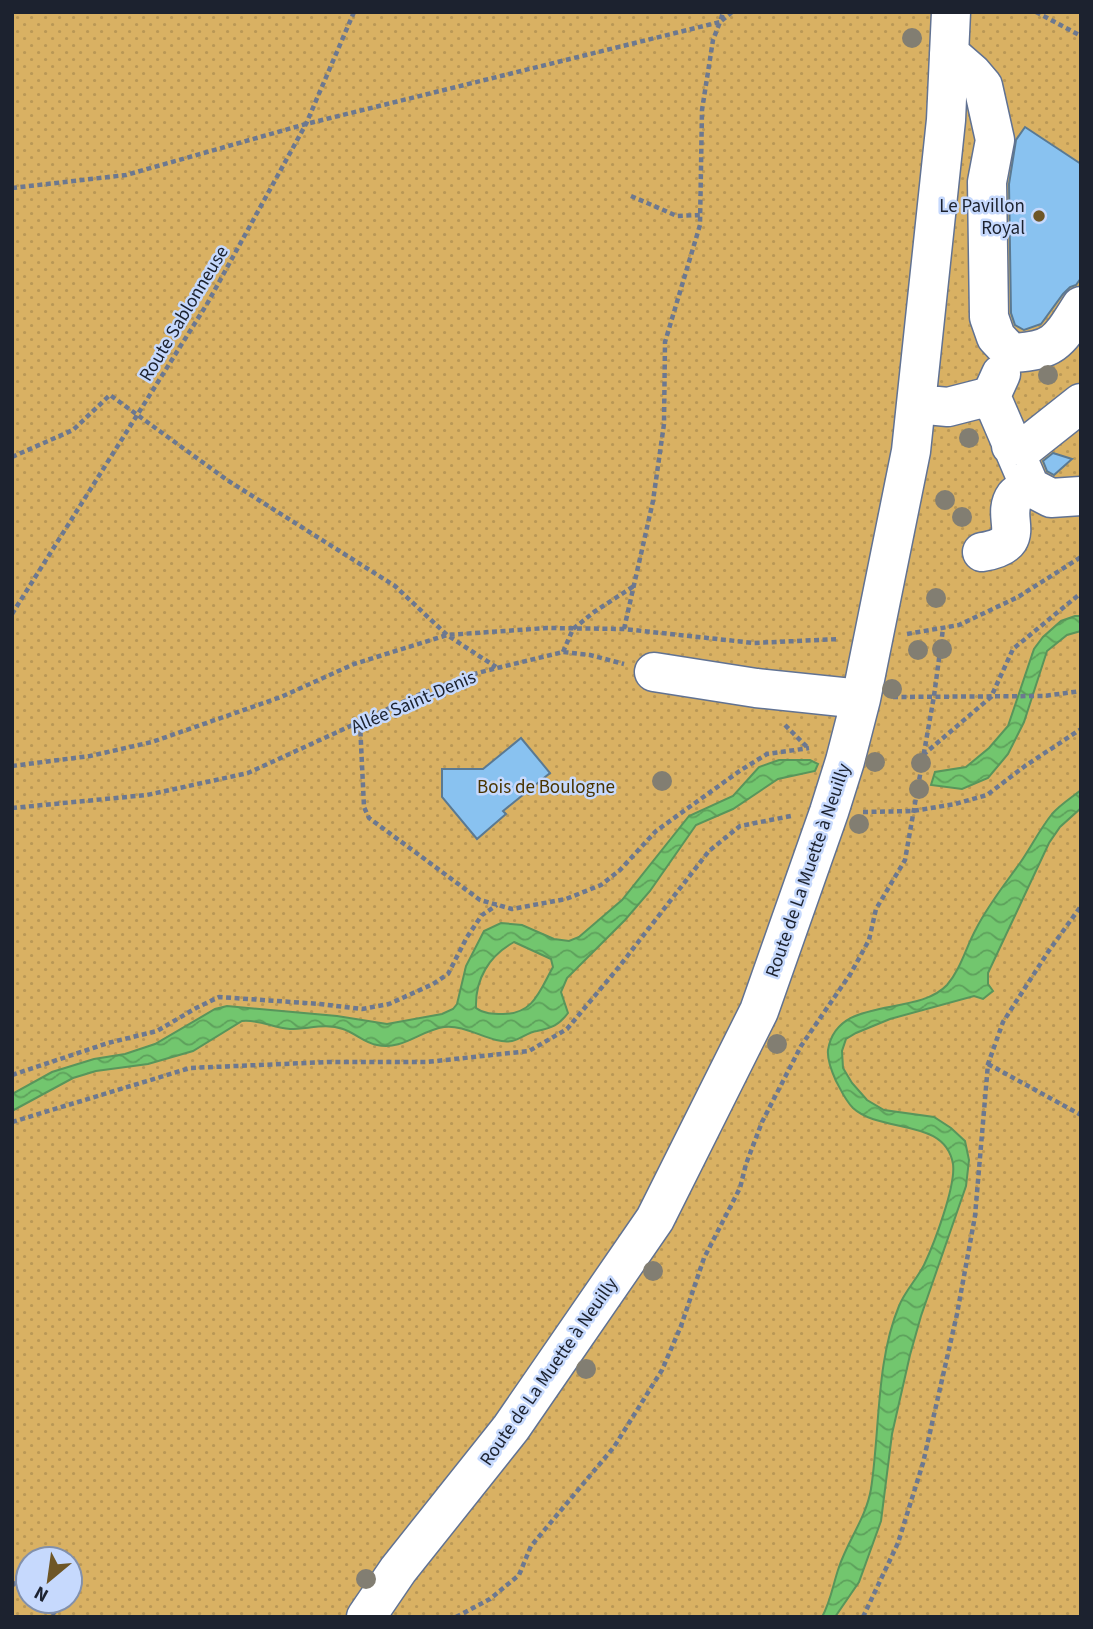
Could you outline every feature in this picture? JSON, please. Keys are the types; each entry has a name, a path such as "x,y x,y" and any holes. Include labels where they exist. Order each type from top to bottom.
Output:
{"street":[{"name":"Route de La Muette à Neuilly","path":"366,1617 398,1570 511,1427 655,1219 759,1011 829,812 861,699 911,452 944,133 951,12"},
{"path":"949,53 983,86 995,140 987,182 989,317 996,337 1011,353"},
{"path":"1011,353 1029,352 1052,345 1061,338 1081,306"},
{"path":"982,552 996,550 1007,542 1013,529 1009,493 1011,446 990,396 1011,353"},
{"path":"916,404 948,407 990,396"},
{"path":"1011,446 1028,445 1081,403"},
{"path":"1009,493 1051,498 1081,496"},
{"path":"654,672 756,688 861,699"}],"path":[{"name":"Route Sablonneuse","path":"12,614 207,304 306,124 354,12"},
{"path":"624,629 653,501 664,424 665,342 700,225 702,110 713,40 723,12"},
{"path":"12,188 126,175 306,124 720,22 732,12"},
{"path":"1036,12 1081,36"},
{"path":"631,196 677,216 700,215"},
{"path":"12,457 73,430 110,394 227,480 395,586 447,635 496,668"},
{"path":"897,635 959,625 1018,597 1081,557"},
{"path":"563,652 573,629 634,586"},
{"path":"922,756 991,697 1013,649 1081,593"},
{"path":"12,766 90,756 152,742 281,698 354,664 447,635 547,628 624,629 754,643 852,639"},
{"path":"456,1617 490,1598 519,1575 531,1546 614,1447 648,1397 673,1345 704,1258 740,1188 762,1122 801,1046 851,973 869,940 876,909 905,860 943,629"},
{"name":"Allée Saint-Denis","path":"12,808 147,795 248,773 418,695 474,674 563,652 590,655 654,672"},
{"path":"934,696 1044,696 1081,691"},
{"path":"360,723 364,807 369,818 480,900 512,909 566,899 601,886 620,870 656,831 741,770 767,754 809,748"},
{"path":"12,1122 190,1068 328,1062 427,1062 529,1051 567,1029 709,851 740,826 784,816 829,812 913,811 956,804 987,795 1025,765 1081,729"},
{"path":"12,1075 108,1043 157,1031 219,998 362,1009 389,1004 449,974 467,937 482,915 497,905"},
{"path":"863,1617 898,1543 923,1463 957,1314 975,1216 988,1064 1003,1022 1048,951 1081,906"},
{"path":"988,1064 1081,1115"}],"green space":[{"name":"Bois de Boulogne","path":"12,12 1081,12 1081,1617 12,1617"}],"water":[{"path":"1081,616 1081,631 1067,635 1047,651 1024,722 1008,754 988,778 962,789 931,785 935,772 966,767 989,748 1008,726 1034,649 1061,621"},
{"path":"779,760 810,760 818,764 815,771 778,779 733,809 696,825 650,891 567,978 561,992 568,1013 551,1027 512,1041 504,1041 462,1028 444,1027 403,1043 386,1046 373,1044 337,1027 290,1029 242,1021 193,1051 148,1064 96,1071 73,1078 12,1111 12,1094 52,1072 155,1044 215,1009 227,1006 337,1016 387,1024 442,1014 453,1009 457,1004 466,966 484,931 501,923 522,925 554,939 569,941 579,937 622,900 689,816 733,796 759,767","holes":["514,942 551,959 553,967 540,992 522,1010 496,1014 485,1013 476,1008 478,987 485,969 497,954"]},
{"path":"1081,790 1081,808 1060,827 1049,843 988,973 988,984 993,991 983,999 974,996 890,1019 846,1039 842,1051 843,1068 867,1100 884,1110 934,1117 965,1141 969,1160 966,1186 910,1355 892,1434 881,1521 859,1582 835,1617 822,1617 843,1557 869,1500 882,1373 892,1327 902,1301 921,1270 933,1243 948,1200 953,1174 948,1149 938,1139 925,1132 865,1116 853,1108 834,1077 828,1050 834,1032 846,1021 861,1014 917,1001 933,995 947,985 986,912 1043,826 1055,811"}],"building":[{"name":"Le Pavillon Royal","path":"1025,127 1081,164 1081,278 1063,294 1041,324 1024,330 1015,325 1011,313 1009,184 1016,140"},
{"path":"1053,453 1072,459 1054,475 1047,471 1043,461"},
{"path":"521,738 550,773 503,811 506,814 477,839 442,797 442,769 483,769"}],"place":[{"name":"Le Pavillon Royal","path":"1039,216"}]}
